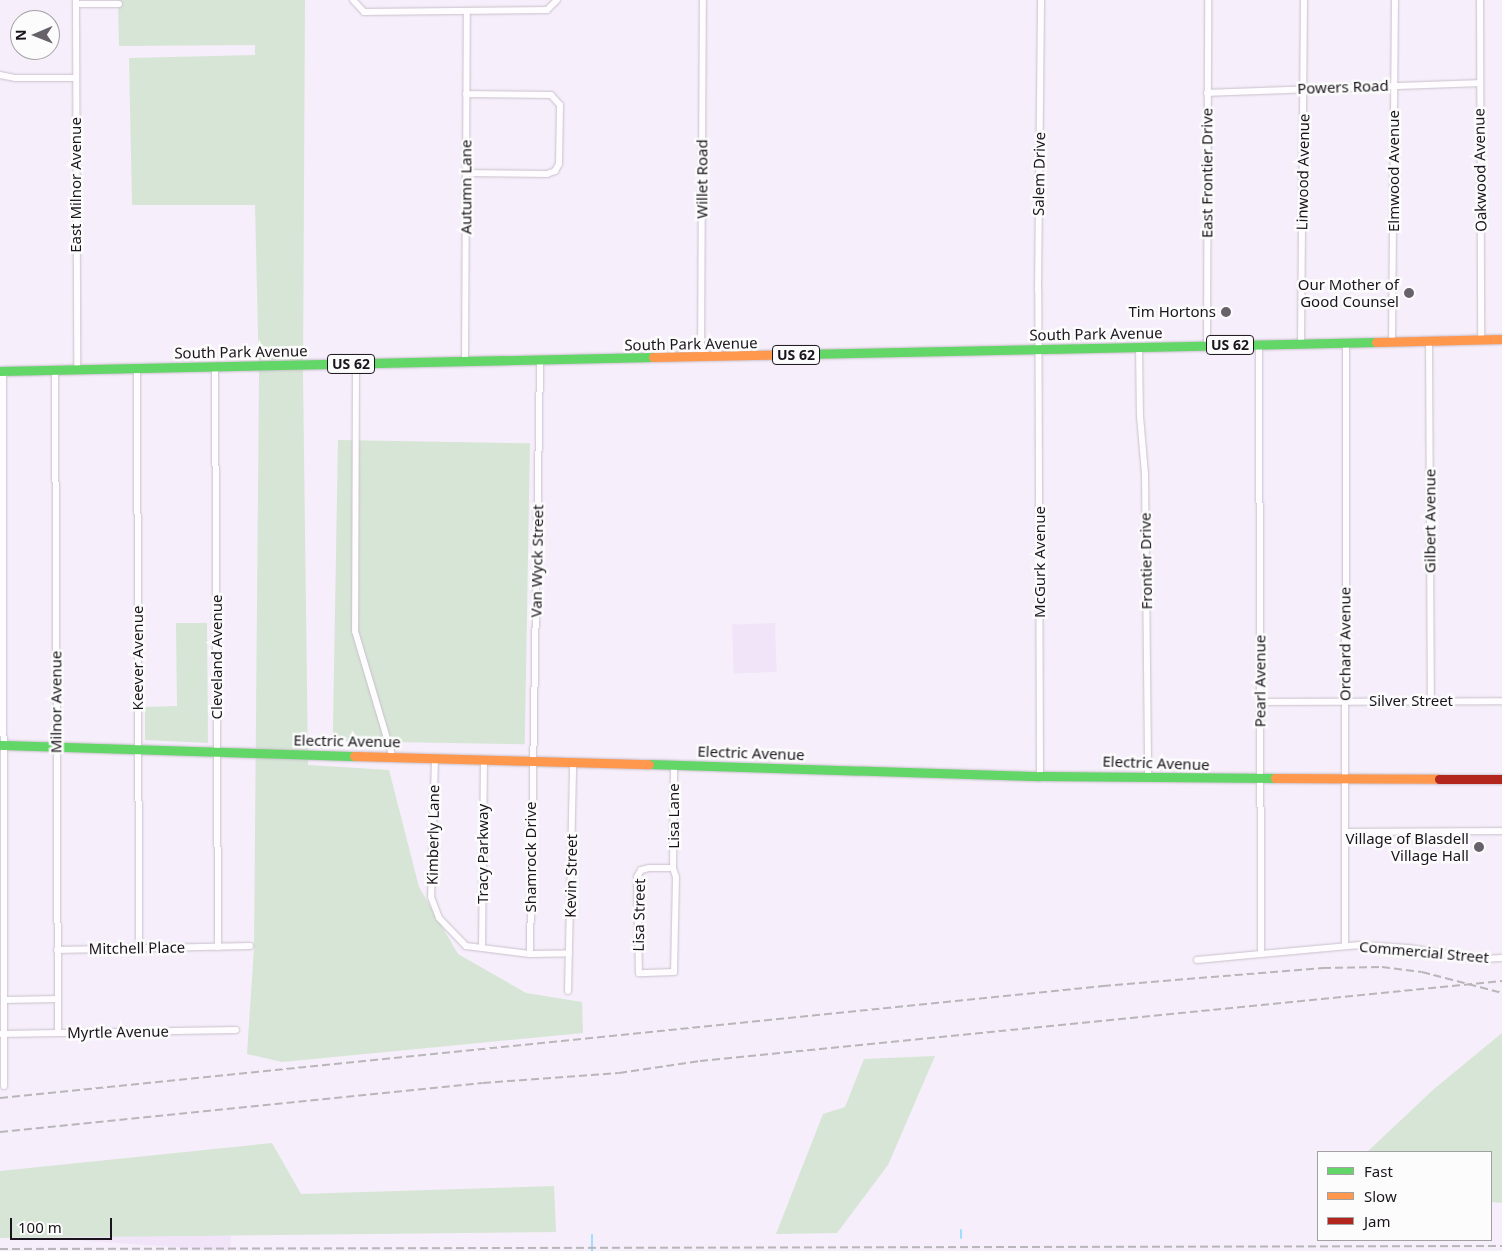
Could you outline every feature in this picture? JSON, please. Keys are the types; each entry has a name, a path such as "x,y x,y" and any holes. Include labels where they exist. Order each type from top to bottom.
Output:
{"main road":[{"name":"South Park Avenue","path":"1,371 702,358 1039,348 1502,339"},
{"name":"Electric Avenue","path":"2,745 392,755 484,760 1040,776 1148,776 1261,780 1502,780"}],"street":[{"path":"353,0 356,6 364,12 547,10 557,0"},
{"name":"Willet Road","path":"702,358 703,0"},
{"name":"Salem Drive","path":"1039,348 1041,0"},
{"name":"East Frontier Drive","path":"1207,345 1208,0"},
{"name":"Linwood Avenue","path":"1302,343 1304,0"},
{"name":"Elmwood Avenue","path":"1392,341 1395,0"},
{"name":"Oakwood Avenue","path":"1480,0 1481,339"},
{"path":"76,2 118,4"},
{"name":"East Milnor Avenue","path":"76,2 77,369"},
{"name":"Autumn Lane","path":"465,362 467,11"},
{"path":"0,75 15,78 76,78"},
{"name":"Powers Road","path":"1207,93 1479,83"},
{"path":"466,94 551,95 560,105 559,164 555,171 547,174 466,173"},
{"name":"Gilbert Avenue","path":"1429,341 1431,701"},
{"name":"Orchard Avenue","path":"1345,946 1346,342"},
{"name":"Pearl Avenue","path":"1259,344 1261,954"},
{"name":"Frontier Drive","path":"1139,346 1140,416 1145,474 1148,776"},
{"name":"McGurk Avenue","path":"1039,348 1040,776"},
{"name":"Van Wyck Street","path":"532,760 540,361"},
{"path":"356,364 355,631 392,755"},
{"name":"Cleveland Avenue","path":"215,367 218,947"},
{"name":"Keever Avenue","path":"137,368 139,948"},
{"name":"Milnor Avenue","path":"55,370 58,1033"},
{"path":"1,371 4,1000 2,1034 4,1086"},
{"name":"Silver Street","path":"1260,702 1502,701"},
{"name":"Kimberly Lane","path":"435,758 431,897 440,918 466,946 530,954 569,953"},
{"name":"Tracy Parkway","path":"482,948 484,760"},
{"name":"Shamrock Drive","path":"530,954 532,760"},
{"name":"Kevin Street","path":"568,991 573,762"},
{"name":"Lisa Lane","path":"673,868 674,764"},
{"path":"1344,832 1502,831"},
{"name":"Lisa Street","path":"673,868 674,972 639,973 638,877 641,870 673,868"},
{"name":"Mitchell Place","path":"57,950 250,946"},
{"name":"Commercial Street","path":"1261,954 1345,946 1388,946 1481,959 1502,958"},
{"path":"1197,960 1261,954"},
{"path":"4,1000 58,999"},
{"name":"Myrtle Avenue","path":"2,1034 236,1030"}],"shaded area":[{"path":"775,623 777,672 734,673 732,625"},
{"path":"1,1220 231,1236 230,1251 0,1235"}],"green space":[{"path":"118,0 305,0 303,375 308,765 389,770 419,887 458,954 526,993 582,1002 583,1033 282,1062 247,1054 254,948 259,376 255,205 132,205 129,58 255,55 255,45 119,46"},
{"path":"338,440 530,443 525,744 333,741"},
{"path":"176,623 207,623 208,743 145,740 145,707 177,706"},
{"path":"1502,1033 1502,1203 1492,1202 1492,1151 1368,1151 1434,1089"},
{"path":"935,1056 888,1165 837,1233 776,1234 823,1114 845,1107 864,1059"},
{"path":"272,1143 301,1194 554,1186 556,1232 0,1238 0,1171"}],"waterway":[{"path":"961,1230 961,1238"},
{"path":"592,1235 592,1251"}],"railway":[{"path":"0,1098 1103,986 1323,968 1382,967 1422,972 1502,993"},
{"path":"0,1132 483,1083 619,1073 700,1061 1502,981"},
{"path":"0,1249 1502,1246"}],"traffic: fast":[{"path":"804,354 1376,342"},
{"path":"0,371 653,357"},
{"path":"0,745 354,756"},
{"path":"649,764 1040,776 1275,778"}],"traffic: slow":[{"path":"1376,342 1502,339"},
{"path":"653,357 804,354"},
{"path":"354,756 649,764"},
{"path":"1275,778 1439,779"}],"traffic: jam":[{"path":"1439,779 1502,779"}],"place":[{"name":"Our Mother of Good Counsel","path":"1409,293"},
{"name":"Tim Hortons","path":"1226,312"},
{"name":"Village of Blasdell Village Hall","path":"1479,847"}]}
